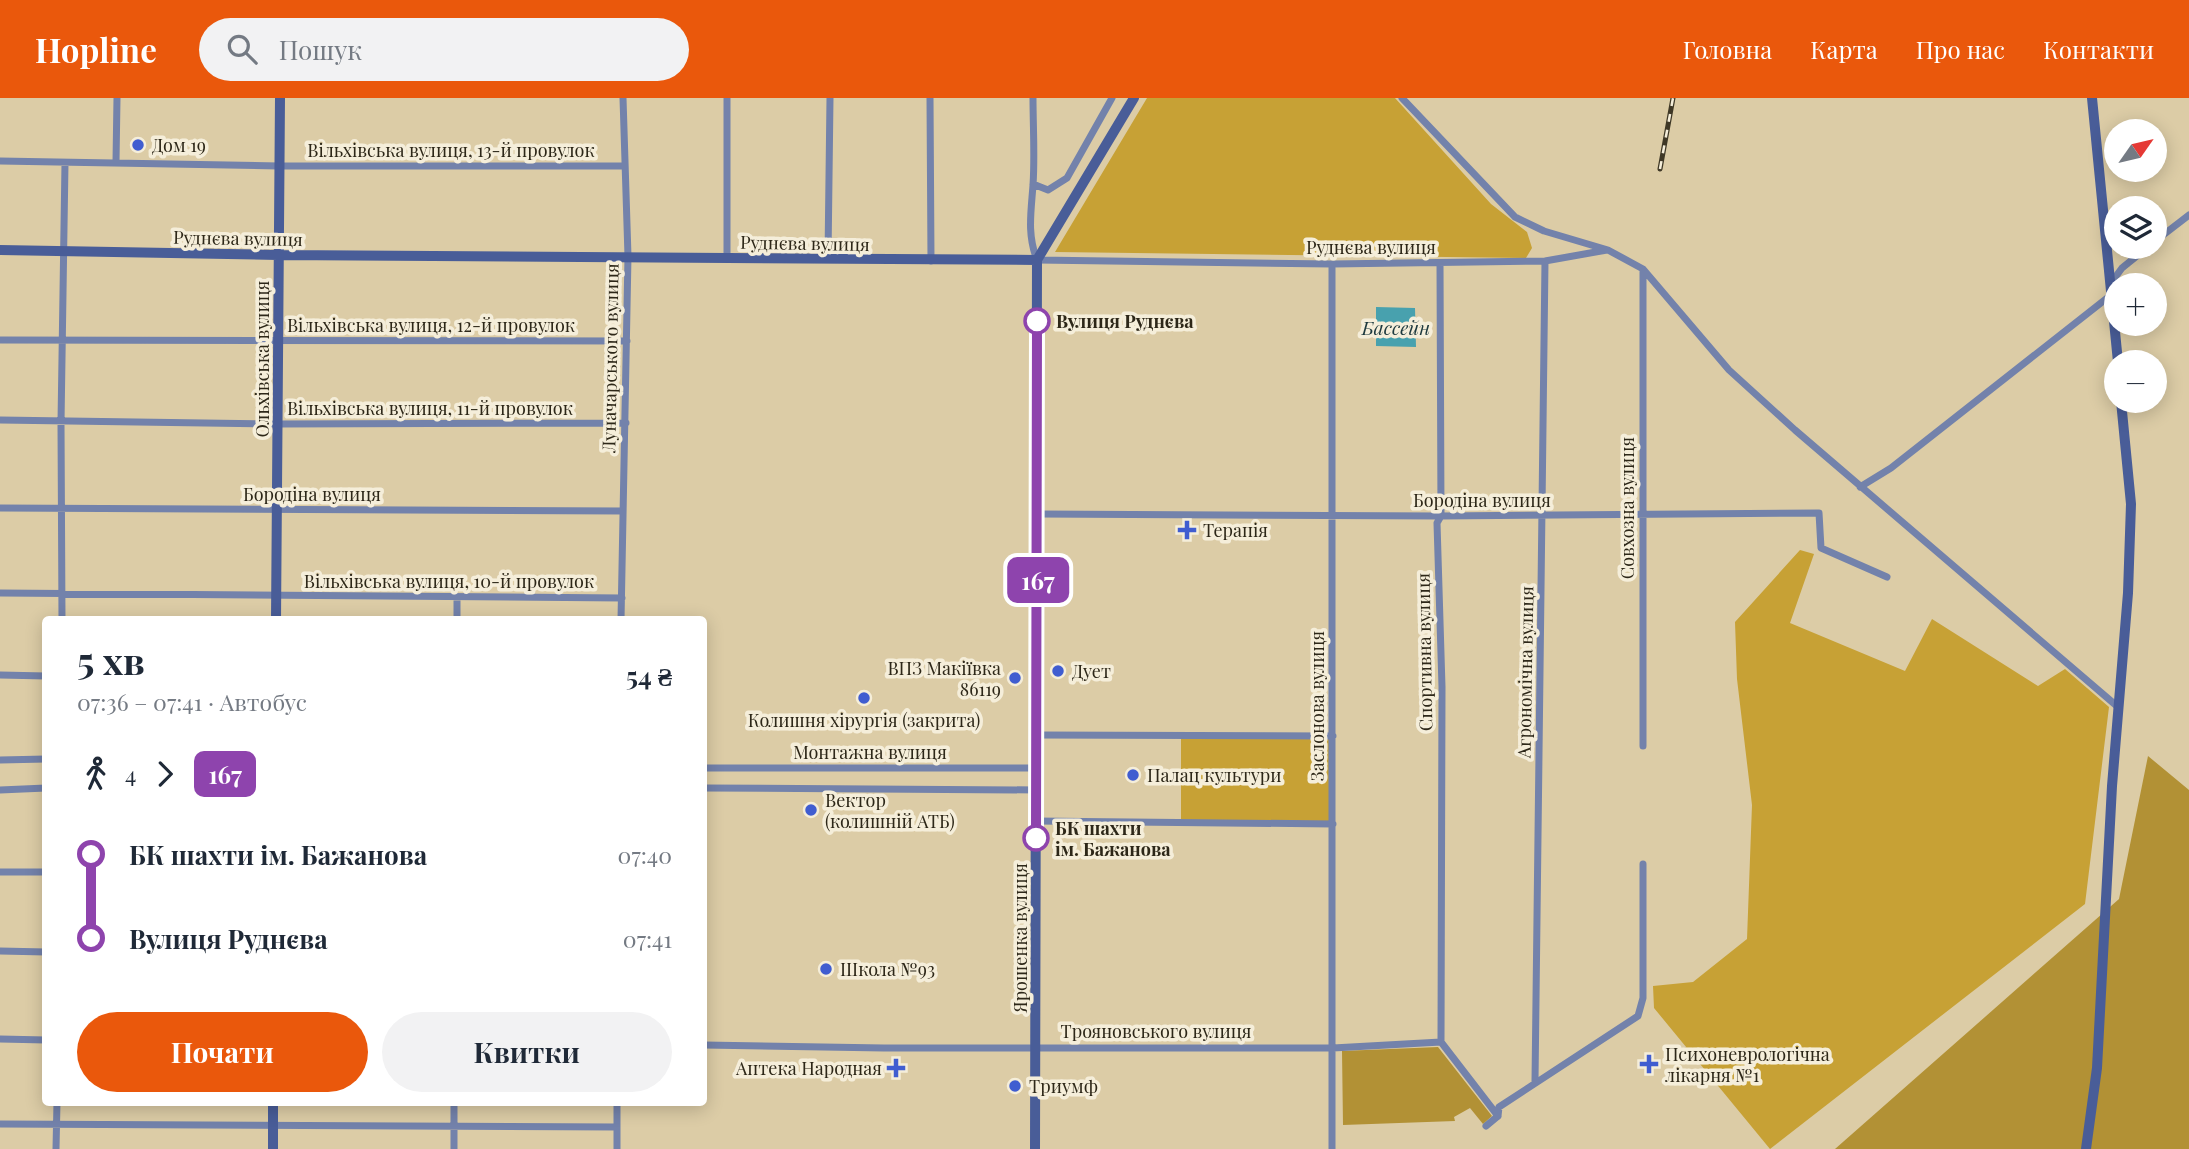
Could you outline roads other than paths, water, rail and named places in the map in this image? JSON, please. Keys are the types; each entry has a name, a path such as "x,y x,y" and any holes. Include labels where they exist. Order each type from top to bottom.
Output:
{"street":[{"path":"117,98 117,162"},
{"name":"Ольхівська вулиця","path":"276,616 280,98"},
{"name":"Луначарського вулиця","path":"621,616 628,256 623,166 623,98"},
{"path":"727,98 727,257"},
{"path":"828,258 830,98"},
{"path":"930,98 931,261"},
{"name":"Ярошенка вулиця","path":"1033,98 1030,238 1037,260 1038,514 1035,1149"},
{"path":"1033,184 1048,190 1067,178 1112,98"},
{"path":"1037,260 1134,98"},
{"path":"1402,98 1515,217 1544,231 1608,250 1643,269 1730,370 1860,487 2118,707"},
{"path":"2092,98 2109,273"},
{"name":"Вільхівська вулиця, 13-й провулок","path":"0,161 279,166 623,166"},
{"path":"62,616 61,423 65,163"},
{"path":"2167,232 2189,215"},
{"name":"Руднєва вулиця","path":"0,250 1332,264 1545,261 1608,250"},
{"path":"2118,273 2133,259"},
{"name":"Агрономічна вулиця","path":"1535,1082 1545,261"},
{"name":"Спортивна вулиця","path":"1440,262 1441,516 1437,523 1442,687 1441,1042"},
{"name":"Заслонова вулиця","path":"1332,264 1332,1149"},
{"name":"Совхозна вулиця","path":"1643,269 1643,746"},
{"path":"1860,487 1891,468 2104,301"},
{"name":"Вільхівська вулиця, 12-й провулок","path":"0,340 627,341"},
{"path":"2086,1149 2097,1068 2118,707 2128,593 2131,505 2122,413"},
{"name":"Вільхівська вулиця, 11-й провулок","path":"0,420 61,423 626,423"},
{"name":"Бородіна вулиця","path":"0,508 623,511"},
{"name":"Бородіна вулиця","path":"1038,514 1441,516 1819,513 1821,548 1887,577"},
{"name":"Вільхівська вулиця, 10-й провулок","path":"0,593 622,598"},
{"path":"457,597 457,616"},
{"path":"0,674 42,676"},
{"path":"1037,735 1333,736"},
{"path":"0,760 42,760"},
{"name":"Монтажна вулиця","path":"707,768 1037,768"},
{"path":"0,789 42,788"},
{"name":"Монтажна вулиця","path":"707,788 1037,790"},
{"path":"1036,821 1333,824"},
{"path":"1486,1126 1498,1116 1499,1107 1638,1016 1643,998 1643,864"},
{"path":"0,872 42,872"},
{"path":"0,951 42,952"},
{"path":"0,1039 42,1040"},
{"path":"1441,1042 1498,1116"},
{"name":"Трояновського вулиця","path":"707,1045 884,1048 1333,1048 1441,1042"},
{"path":"56,1149 57,1106"},
{"path":"273,1106 273,1149"},
{"path":"454,1106 454,1149"},
{"path":"617,1106 617,1149"},
{"path":"0,1124 617,1128"}],"water":[{"name":"Бассейн","path":"1376,307 1415,308 1416,347 1376,346"}],"railway":[{"path":"1660,169 1673,98"}],"place":[{"name":"Дом 19","path":"138,145"},
{"name":"Вулиця Руднєва","path":"1037,321"},
{"name":"Терапія","path":"1187,530"},
{"name":"Дует","path":"1058,671"},
{"name":"ВПЗ Макіївка 86119","path":"1015,678"},
{"name":"Колишня хірургія (закрита)","path":"864,698"},
{"name":"Палац культури","path":"1133,775"},
{"name":"Вектор (колишній АТБ)","path":"811,810"},
{"name":"БК шахти ім. Бажанова","path":"1036,838"},
{"name":"Школа №93","path":"826,969"},
{"name":"Психоневрологічна лікарня №1","path":"1649,1064"},
{"name":"Аптека Народная","path":"896,1068"},
{"name":"Триумф","path":"1015,1086"}]}
